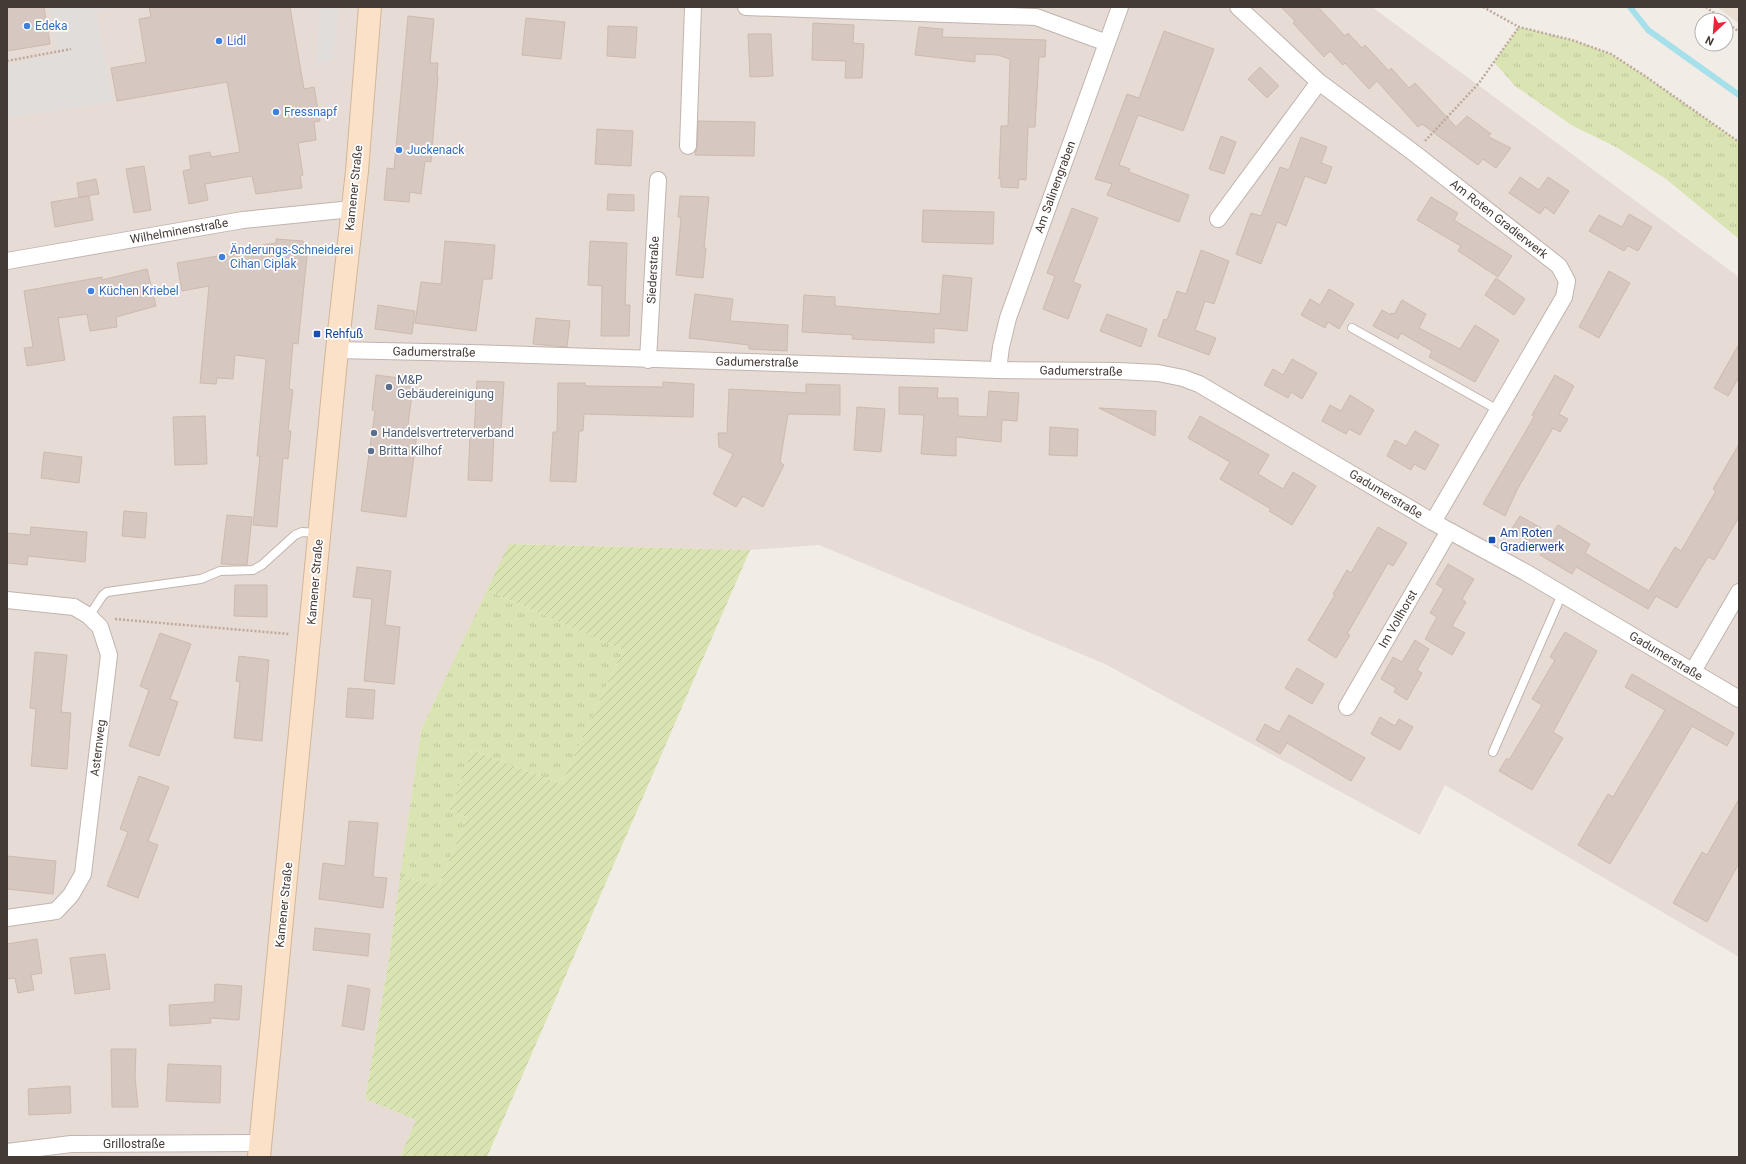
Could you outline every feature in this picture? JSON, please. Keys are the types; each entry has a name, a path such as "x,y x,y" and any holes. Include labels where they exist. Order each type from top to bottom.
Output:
{"main road":[{"name":"Kamener Straße","path":"260,1150 337,350 352,209 370,7"}],"street":[{"path":"688,146 693,7"},
{"path":"746,7 1036,17 1106,43"},
{"name":"Am Salinengraben","path":"998,370 1001,347 1008,318 1120,7"},
{"name":"Am Roten Gradierwerk","path":"1238,7 1319,82 1414,153 1559,266 1567,281 1564,297 1433,522"},
{"path":"1218,219 1319,82"},
{"name":"Siederstraße","path":"648,360 658,180"},
{"name":"Wilhelminenstraße","path":"7,261 243,220 352,209"},
{"name":"Gadumerstraße","path":"337,350 485,353 648,360 998,370 1142,372 1158,373 1183,378 1199,384 1433,522 1562,594 1739,699"},
{"name":"Im Vollhorst","path":"1347,707 1449,531"},
{"path":"1693,671 1739,592"},
{"path":"7,600 74,607 94,622"},
{"name":"Asternweg","path":"7,918 56,911 71,896 83,874 109,655 94,622"},
{"name":"Grillostraße","path":"7,1152 71,1144 260,1150"}],"lane":[{"path":"1352,328 1498,410"},
{"path":"94,622 103,595 107,592 201,579 220,571 253,570 262,565 295,535 302,532 320,534"},
{"path":"1493,752 1562,594"}],"path":[{"path":"1483,7 1519,27 1572,40 1611,54 1739,142"},
{"path":"1414,153 1480,83 1519,27"},
{"path":"7,60 71,49"},
{"path":"94,622 109,618 310,636"}],"shaded area":[{"path":"7,7 1372,7 1739,277 1739,957 1445,785 1420,835 1105,664 819,545 750,550 510,544 421,730 388,965 365,1099 417,1120 400,1157 7,1157"},
{"path":"48,7 121,7 96,12 113,102 7,118 7,65 59,54"},
{"path":"321,7 339,7 333,59 316,67"},
{"path":"1717,7 1739,7 1738,23 1734,20 1734,12 1724,12"}],"green space":[{"path":"1519,27 1572,40 1611,54 1739,142 1739,239 1666,179 1616,147 1573,126 1515,86 1494,62"},
{"path":"509,544 750,550 487,1157 400,1157 416,1120 365,1099 388,965 400,877 439,885 467,817 450,810 472,750 561,784 623,650 487,590"},
{"path":"487,590 623,650 561,784 472,750 450,810 467,817 439,885 400,877 421,730"}],"building":[{"name":"Edeka","path":"7,7 44,7 50,44 7,51"},
{"path":"149,7 290,7 304,89 314,87 320,121 314,122 316,140 298,143 303,175 300,176 302,188 256,194 252,176 205,184 208,200 189,204 183,171 191,169 189,156 210,152 211,157 240,152 227,82 117,101 111,68 146,62 139,19 151,17"},
{"path":"1281,7 1318,7 1345,36 1348,33 1362,48 1365,45 1389,71 1391,68 1409,88 1415,83 1456,127 1467,116 1491,134 1487,136 1511,148 1496,168 1483,159 1478,165 1422,124 1418,127 1377,81 1369,89 1345,63 1343,65 1330,51 1324,57 1293,23 1295,21"},
{"path":"408,16 434,19 430,63 438,63 431,162 425,161 421,194 410,192 409,202 384,200 387,168 394,169"},
{"path":"526,18 565,22 561,59 522,55"},
{"path":"813,23 854,25 853,43 864,44 862,78 845,78 846,61 812,60"},
{"path":"608,26 637,27 635,58 607,56"},
{"path":"919,27 943,29 942,37 1046,40 1045,57 1039,57 1035,127 1028,127 1026,180 1019,179 1018,188 1001,187 1001,178 999,179 1001,126 1008,126 1010,59 998,55 975,54 975,62 915,55"},
{"path":"1164,31 1214,49 1183,131 1138,115 1119,165 1130,169 1129,172 1189,195 1179,222 1107,195 1112,184 1095,179 1127,94 1139,98"},
{"path":"748,34 771,34 773,76 750,77"},
{"path":"1260,67 1279,86 1267,98 1248,79"},
{"path":"698,121 755,122 754,156 695,155 697,146"},
{"path":"597,129 633,131 631,166 595,164"},
{"path":"1221,136 1236,142 1224,174 1209,169"},
{"path":"1301,137 1327,147 1321,163 1332,167 1326,184 1305,176 1286,226 1277,222 1261,264 1236,254 1251,213 1261,216 1280,167 1289,170"},
{"path":"144,166 151,210 134,213 126,169"},
{"path":"1520,177 1539,190 1548,177 1569,191 1554,214 1545,207 1540,214 1509,193"},
{"path":"96,179 99,194 79,197 77,183"},
{"path":"608,194 634,195 634,211 607,210"},
{"path":"89,196 93,220 55,227 51,202"},
{"path":"680,196 709,197 704,248 706,248 703,278 676,275 681,217 678,217"},
{"path":"1431,197 1458,213 1454,220 1512,256 1498,277 1458,251 1461,246 1417,220"},
{"path":"1072,208 1098,218 1073,282 1081,285 1068,319 1043,309 1055,276 1047,273"},
{"path":"923,210 994,212 993,244 922,242"},
{"path":"1629,214 1652,227 1638,251 1628,246 1624,251 1589,231 1599,215 1622,227"},
{"path":"276,239 303,241 308,247 298,344 293,343 289,389 293,390 288,431 291,431 288,459 283,458 277,527 253,525 260,456 257,456 266,359 235,355 233,379 217,378 216,384 200,383 209,286 182,291 177,263 257,249 256,246 276,243"},
{"path":"445,241 495,245 492,279 483,279 476,331 415,323 421,282 441,284"},
{"path":"590,241 627,243 625,305 630,305 629,336 601,336 602,286 588,285"},
{"path":"1201,250 1229,261 1214,304 1205,301 1195,330 1216,338 1209,355 1158,336 1164,319 1167,320 1177,291 1186,294"},
{"path":"147,269 156,306 116,317 117,327 90,331 87,314 58,318 65,360 27,366 24,348 33,347 24,291 102,277 102,280"},
{"path":"1609,271 1630,283 1599,338 1579,327"},
{"path":"943,275 972,278 967,331 934,328 934,343 852,339 853,335 802,332 804,295 835,297 835,306 940,314"},
{"path":"1496,278 1525,299 1514,315 1485,295"},
{"path":"1329,289 1354,304 1339,329 1328,322 1325,328 1301,315 1310,299 1320,305"},
{"path":"695,294 733,299 730,321 788,325 787,351 749,349 749,345 689,338"},
{"path":"1402,300 1426,314 1419,328 1460,349 1475,325 1499,340 1475,382 1429,357 1432,351 1401,333 1398,339 1373,326 1382,310 1391,315 1391,313 1394,314"},
{"path":"378,305 415,311 412,334 375,329"},
{"path":"1107,314 1147,329 1141,347 1100,331"},
{"path":"536,318 570,321 567,347 533,344"},
{"path":"1739,344 1739,377 1728,396 1714,388"},
{"path":"1292,359 1317,373 1302,399 1291,392 1288,398 1264,385 1273,369 1283,375"},
{"path":"376,375 414,380 407,432 417,433 406,517 361,511 375,411 372,410"},
{"path":"1555,375 1574,386 1559,414 1568,419 1560,432 1553,428 1518,488 1505,516 1483,504 1534,417 1532,415"},
{"path":"477,381 504,382 501,433 494,432 492,481 468,480 470,434 474,434"},
{"path":"663,382 694,384 693,417 584,414 583,431 579,431 576,482 550,481 553,432 557,432 558,383 585,383 585,386 663,387"},
{"path":"806,384 840,385 840,415 788,414 780,462 784,465 763,507 743,496 736,507 713,494 733,454 719,447 718,433 727,433 729,389 806,393"},
{"path":"899,387 938,388 937,398 958,398 958,416 987,417 989,391 1019,393 1017,421 1002,420 1001,442 956,437 956,456 921,454 924,415 899,414"},
{"path":"1350,395 1374,410 1360,435 1349,429 1346,434 1322,421 1330,405 1341,411"},
{"path":"857,407 885,409 881,452 854,450"},
{"path":"1099,408 1156,411 1155,436"},
{"path":"205,416 207,464 175,465 173,417"},
{"path":"1200,416 1269,455 1258,474 1283,489 1293,472 1316,486 1292,525 1269,511 1271,509 1220,479 1230,462 1188,438"},
{"path":"1050,427 1078,429 1077,456 1049,455"},
{"path":"1415,431 1439,445 1425,470 1414,464 1411,470 1387,456 1395,440 1406,446"},
{"path":"1739,444 1739,517 1714,560 1708,557 1677,608 1656,596 1648,609 1576,567 1572,574 1540,555 1543,550 1511,530 1520,516 1552,534 1558,525 1590,544 1585,553 1649,591 1675,547 1681,551 1716,491 1713,489"},
{"path":"44,452 82,457 79,483 41,478"},
{"path":"124,511 147,513 145,538 122,536"},
{"path":"227,515 252,517 247,565 221,564"},
{"path":"31,527 87,532 85,562 28,556 27,565 7,563 7,533 30,535"},
{"path":"1378,527 1407,543 1393,566 1388,563 1347,634 1350,635 1336,658 1308,640 1335,595 1333,594 1347,570 1351,573"},
{"path":"1448,564 1474,579 1462,599 1466,602 1452,626 1465,633 1452,655 1425,639 1437,617 1430,613 1444,589 1436,584"},
{"path":"357,567 391,571 385,625 400,627 394,684 364,681 372,599 353,597"},
{"path":"235,585 267,585 267,617 234,616"},
{"path":"1565,632 1597,651 1553,732 1563,738 1532,790 1499,771 1507,758 1509,760 1542,705 1532,699 1555,660 1550,657"},
{"path":"160,633 191,644 170,699 178,702 159,756 129,746 149,690 140,686"},
{"path":"1415,640 1429,649 1417,670 1422,673 1407,700 1394,692 1396,688 1381,679 1393,657 1402,662"},
{"path":"35,652 67,655 61,712 71,713 67,769 31,766 36,709 30,708"},
{"path":"239,656 269,660 262,741 234,738 240,682 236,681"},
{"path":"1297,668 1324,684 1312,704 1285,688"},
{"path":"1632,674 1734,733 1727,746 1692,726 1610,864 1578,845 1608,794 1613,797 1665,710 1625,687"},
{"path":"348,688 375,690 373,719 346,717"},
{"path":"1289,715 1365,758 1351,781 1287,743 1280,754 1256,740 1265,724 1279,732"},
{"path":"1380,717 1395,726 1399,719 1413,727 1400,750 1371,734"},
{"path":"139,776 169,787 148,841 158,845 138,898 107,886 128,832 120,829"},
{"path":"1739,799 1739,863 1707,922 1673,903 1702,852 1707,855"},
{"path":"349,821 378,823 373,877 387,878 383,908 319,899 323,863 345,866"},
{"path":"7,856 56,861 53,894 7,889"},
{"path":"315,928 370,934 368,956 313,950"},
{"path":"37,939 42,973 31,975 34,990 18,993 15,978 7,979 7,944"},
{"path":"105,954 110,989 75,994 70,958"},
{"path":"215,984 242,986 239,1020 210,1018 211,1023 170,1026 169,1005 214,1002"},
{"path":"348,985 370,989 364,1030 342,1026"},
{"path":"111,1049 136,1049 135,1077 138,1107 112,1107"},
{"path":"168,1064 221,1066 220,1103 166,1101"},
{"path":"70,1086 71,1113 29,1115 28,1089"}],"waterway":[{"path":"1630,7 1648,30 1739,95"}],"place":[{"name":"Edeka","path":"27,26"},
{"name":"Lidl","path":"219,41"},
{"name":"Fressnapf","path":"276,112"},
{"name":"Juckenack","path":"399,150"},
{"name":"Änderungs-Schneiderei Cihan Ciplak","path":"222,257"},
{"name":"Küchen Kriebel","path":"91,291"},
{"name":"Rehfuß","path":"317,334"},
{"name":"M&P Gebäudereinigung","path":"389,387"},
{"name":"Handelsvertreterverband","path":"374,433"},
{"name":"Britta Kilhof","path":"371,451"},
{"name":"Am Roten Gradierwerk","path":"1492,540"}]}
